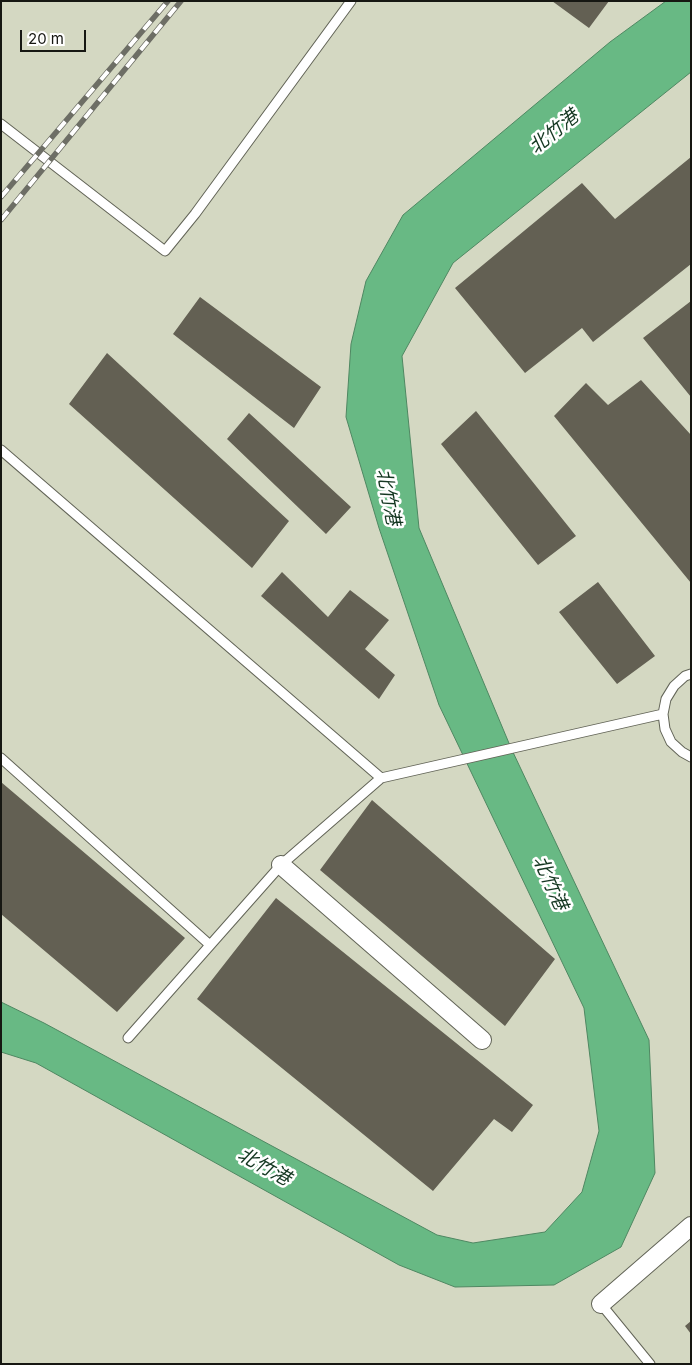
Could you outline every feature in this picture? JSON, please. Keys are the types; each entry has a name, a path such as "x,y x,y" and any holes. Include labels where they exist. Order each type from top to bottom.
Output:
{"street":[{"path":"281,865 482,1040"},
{"path":"601,1304 691,1226"}],"lane":[{"path":"1,124 165,251 195,214 351,1"},
{"path":"1,450 381,778"},
{"path":"691,674 685,676 674,686 666,699 663,714 665,729 671,742 691,757"},
{"path":"128,1038 281,865 381,778 663,714"},
{"path":"1,758 210,944"},
{"path":"601,1304 650,1364"}],"shaded area":[{"path":"1,1 691,1 691,1364 1,1364"}],"water":[{"name":"北竹港","path":"666,1 691,1 691,72 453,263 402,356 419,528 511,748 649,1040 655,1173 621,1247 554,1285 455,1287 399,1265 36,1063 1,1052 1,1002 44,1023 437,1235 473,1243 545,1232 582,1192 599,1131 584,1008 439,705 379,528 346,417 351,344 366,281 403,215 610,42"}],"building":[{"path":"552,1 609,1 589,28"},
{"path":"691,157 691,264 593,342 582,328 525,373 455,288 582,183 615,219"},
{"path":"200,297 321,387 294,428 173,334"},
{"path":"691,301 691,397 643,338"},
{"path":"107,353 289,521 252,568 69,404"},
{"path":"641,380 691,435 691,583 554,416 586,383 608,405"},
{"path":"476,411 576,536 538,565 441,444"},
{"path":"249,413 351,507 326,534 227,439"},
{"path":"282,572 328,617 350,590 389,620 365,649 395,675 379,699 261,596"},
{"path":"598,582 655,656 617,684 559,612"},
{"path":"1,782 185,938 117,1012 1,914"},
{"path":"372,800 555,959 505,1026 320,870"},
{"path":"276,898 533,1105 512,1132 494,1119 433,1191 197,999"},
{"path":"691,1321 691,1334 685,1326"}],"railway":[{"path":"1,197 168,1"},
{"path":"1,220 181,1"}]}
